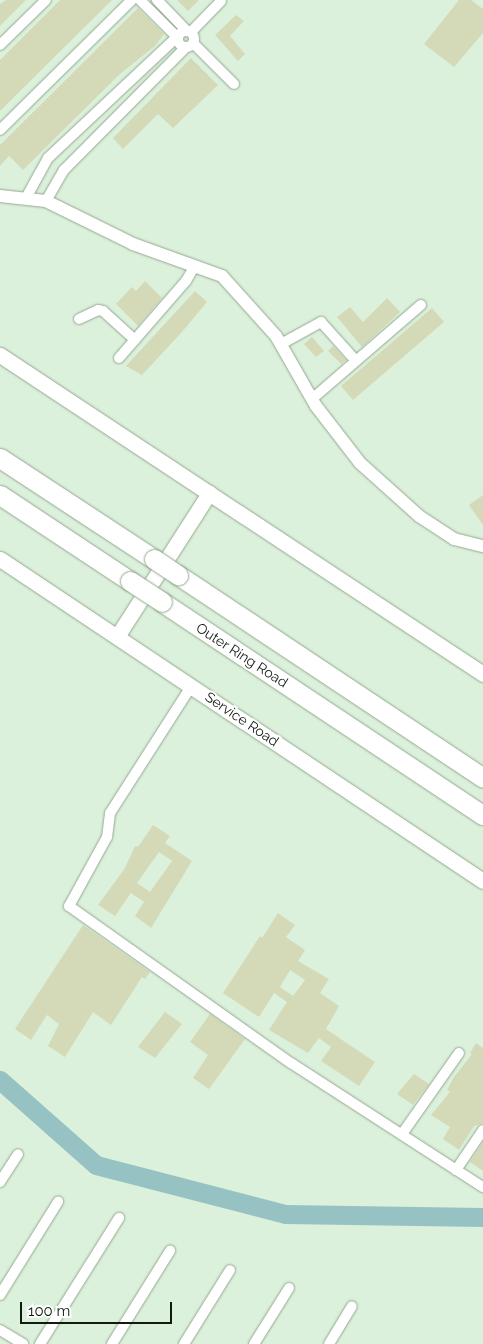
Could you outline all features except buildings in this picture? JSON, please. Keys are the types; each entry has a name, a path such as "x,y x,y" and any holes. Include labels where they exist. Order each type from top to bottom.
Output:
{"highway":[{"path":"0,458 483,778"},
{"name":"Outer Ring Road","path":"0,495 483,815"}],"main road":[{"path":"0,355 483,674"},
{"path":"118,635 209,493"},
{"name":"Service Road","path":"0,559 118,635 483,881"}],"street":[{"path":"0,45 46,0"},
{"path":"0,130 132,0"},
{"path":"140,0 178,37 180,44 190,45 234,84"},
{"path":"46,201 64,170 190,45 189,31 157,0"},
{"path":"26,198 48,158 178,37 189,31 222,1"},
{"path":"0,196 46,201 133,244 222,276 281,344 312,399 360,463 419,516 454,539 483,546"},
{"path":"119,358 186,281 194,267"},
{"path":"312,399 420,305"},
{"path":"79,319 98,310 103,311 135,340"},
{"path":"281,344 321,322 356,361"},
{"path":"192,685 110,813 107,837 69,906 291,1063 483,1187"},
{"path":"402,1134 459,1054"},
{"path":"456,1170 483,1130"},
{"path":"0,1182 18,1154"},
{"path":"0,1295 58,1202"},
{"path":"40,1344 118,1218"},
{"path":"112,1344 170,1251"},
{"path":"184,1344 230,1270"},
{"path":"254,1344 289,1288"},
{"path":"329,1344 352,1306"},
{"path":"0,1330 23,1344"}],"waterway":[{"path":"0,1080 96,1165 285,1214 483,1217"}]}
